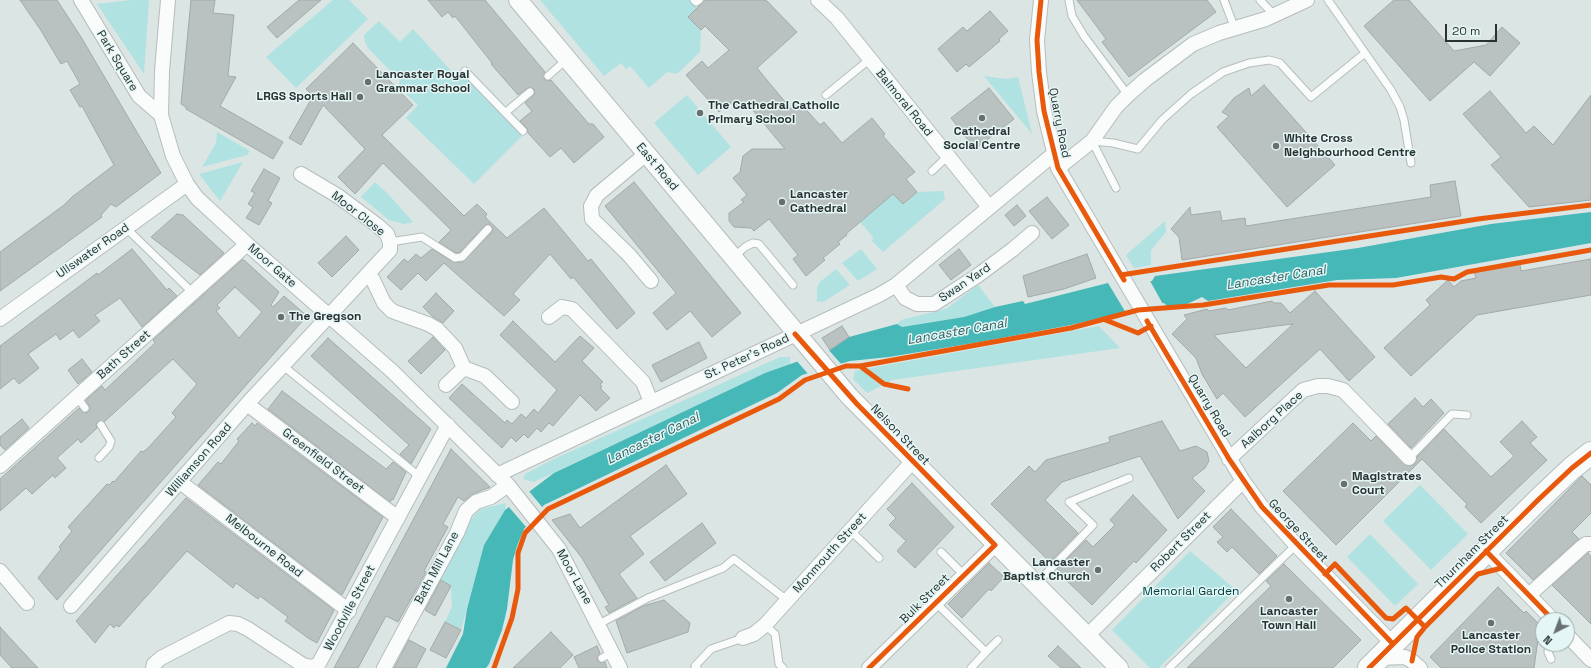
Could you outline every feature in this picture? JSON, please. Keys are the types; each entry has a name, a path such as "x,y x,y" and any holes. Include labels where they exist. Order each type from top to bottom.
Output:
{"main road":[{"name":"Thurnham Street","path":"1380,656 1572,468 1591,453"}],"street":[{"name":"Park Square","path":"81,0 139,96 161,115"},
{"name":"Moor Gate","path":"168,0 162,71 161,115 173,156 187,184 197,198 247,244 392,371 512,490"},
{"name":"East Road","path":"518,0 796,334"},
{"name":"Balmoral Road","path":"818,0 837,18 989,207"},
{"name":"Quarry Road","path":"1041,0 1037,40 1039,72 1044,111 1058,168 1242,481"},
{"path":"1058,168 1092,141 1116,107 1128,95 1145,80 1193,44 1219,33 1274,15 1307,0"},
{"name":"St. Peter's Road","path":"497,475 796,334 896,285 1054,153"},
{"path":"646,154 597,195 591,206 592,219 630,255 651,281"},
{"name":"Moor Close","path":"301,174 338,196 377,225 386,234 390,242 390,250 329,315"},
{"name":"Ullswater Road","path":"0,318 187,184"},
{"name":"Swan Yard","path":"896,285 905,298 917,304 934,304 977,276 1032,233"},
{"name":"Bath Street","path":"0,466 81,403 192,292 247,244"},
{"path":"368,275 373,280 384,303 392,311 428,324 452,343 459,354 464,368 485,376 512,402"},
{"path":"549,317 562,307 572,309 643,382 652,402"},
{"name":"Williamson Road","path":"71,606 247,404 329,315"},
{"name":"Nelson Street","path":"796,334 842,388 912,462 1086,637 1119,668"},
{"path":"446,385 464,368"},
{"name":"Aalborg Place","path":"1229,459 1303,390 1318,386 1328,386 1343,390 1409,458"},
{"name":"Greenfield Street","path":"247,404 398,518"},
{"name":"Woodville Street","path":"153,668 154,664 161,658 228,623 238,624 248,628 303,665 311,667 318,665 323,659 349,611 448,425"},
{"name":"Monmouth Street","path":"743,638 754,634 765,625 912,462"},
{"name":"George Street","path":"1242,481 1262,507 1296,545 1380,656"},
{"name":"Robert Street","path":"1086,637 1242,481"},
{"name":"Melbourne Road","path":"180,482 349,611"},
{"name":"Moor Lane","path":"512,490 542,526 570,567 599,624 608,655 620,668"},
{"name":"Bath Mill Lane","path":"384,668 457,533 466,511 476,502 512,490"},
{"path":"1529,595 1589,544"},
{"name":"Bulk Street","path":"876,666 936,603 995,545"},
{"path":"1486,551 1545,612"},
{"path":"0,571 27,603"},
{"path":"1575,643 1591,660"},
{"path":"1380,656 1405,657 1420,668"}],"lane":[{"path":"694,0 696,2 699,0"},
{"path":"1069,0 1072,16 1084,36 1128,95"},
{"path":"1224,0 1235,28"},
{"path":"1260,0 1274,15"},
{"path":"1328,0 1391,90 1400,107 1404,120 1411,163"},
{"path":"1092,141 1113,143 1138,149 1162,120 1191,94 1223,72 1249,63 1269,60 1280,63 1311,97 1366,53"},
{"path":"548,76 568,59"},
{"path":"826,95 870,59"},
{"path":"466,71 523,131"},
{"path":"506,112 530,92"},
{"path":"1092,141 1116,188"},
{"path":"932,171 948,156"},
{"path":"126,228 192,292"},
{"path":"390,242 422,237 455,258 462,257 488,229"},
{"path":"733,258 745,247 753,244 759,244 793,285"},
{"path":"282,365 420,477"},
{"path":"1409,458 1452,414 1467,415"},
{"path":"99,458 109,447 111,441 101,425"},
{"path":"1035,585 1093,525 1069,502 1129,478"},
{"path":"851,531 879,558"},
{"path":"1170,668 1296,545"},
{"path":"941,552 964,575"},
{"path":"599,624 648,598 723,568 734,559 787,600"},
{"path":"936,603 986,652"},
{"path":"765,625 775,634 779,664 783,668"},
{"path":"697,668 695,666 712,648 743,638"},
{"path":"971,668 998,640"},
{"path":"1548,652 1551,659"}],"green space":[{"path":"131,0 149,0 144,74 97,4"},
{"path":"333,0 349,0 368,19 296,88 266,57"},
{"path":"540,0 690,0 697,7 688,17 701,30 700,52 677,74 667,72 649,88 630,66 626,69 621,63 604,76"},
{"path":"379,21 400,42 413,29 454,74 461,70 523,135 474,184 406,118 418,105 398,86 400,81 368,48 365,42 364,35"},
{"path":"984,76 1006,79 1018,77 1032,134"},
{"path":"687,95 731,147 698,175 654,123"},
{"path":"217,132 250,151 247,155 202,167 216,143"},
{"path":"243,162 220,201 199,174"},
{"path":"375,182 413,222 404,224 389,220 361,197"},
{"path":"943,191 945,199 883,252 872,241 873,237 860,222 893,194 903,204 917,192"},
{"path":"1165,221 1166,232 1151,250 1151,265 1134,268 1126,255"},
{"path":"861,249 877,269 858,281 842,263"},
{"path":"836,269 850,285 825,301 817,302 817,287 820,282"},
{"path":"978,285 995,307 964,317 902,327 897,324 901,320 946,309"},
{"path":"1099,326 1120,348 892,380 867,393 853,379 855,371"},
{"path":"780,357 790,357 790,364 765,373 534,482 523,479 525,474 552,460"},
{"path":"1420,485 1468,534 1431,570 1383,521"},
{"path":"506,503 505,510 484,545 461,630 445,622 452,607 451,586 440,579 470,520 481,509"},
{"path":"1370,534 1418,584 1395,606 1347,557"},
{"name":"Memorial Garden","path":"1190,551 1236,590 1159,668 1150,668 1112,630"}],"water":[{"name":"Lancaster Canal","path":"1591,212 1591,243 1396,278 1337,280 1208,301 1202,297 1185,305 1167,306 1164,303 1071,325 980,342 889,357 850,361 802,375 777,393 544,505 524,529 517,546 513,560 507,609 502,630 489,664 486,668 446,668 463,634 467,609 484,545 505,510 554,473 765,373 830,350 849,337 897,324 902,327 964,317 995,307 1023,301 1025,304 1108,283 1115,286 1152,281 1155,276 1358,248 1491,224"}],"pier":[{"path":"1149,279 1164,306 1126,313 1108,283 1116,284"},
{"path":"827,348 842,365 809,375 796,360"},
{"path":"528,490 543,508 527,528 508,506"}],"building":[{"path":"20,0 57,0 81,37 161,173 116,207 111,204 101,215 102,217 0,291 0,252 64,205 72,197 114,165 82,106 80,107 70,90 80,84 67,61 61,64"},
{"path":"191,0 215,0 213,13 234,15 228,76 236,77 220,106 283,142 273,159 186,109 186,107 181,104"},
{"path":"299,0 321,0 277,38 267,27"},
{"path":"428,0 485,0 545,72 544,79 547,81 551,80 589,124 593,124 604,137 574,163 561,148 550,157 528,133 527,128 520,121 532,111 525,103 535,94 534,89 529,87 518,95 491,64 492,63 455,16 453,18 448,12 442,17"},
{"path":"705,0 766,0 797,32 757,68 791,109 799,102 820,125 824,122 842,143 872,118 885,134 883,136 915,172 906,179 917,192 903,204 893,194 846,234 847,235 838,242 840,244 823,258 825,260 806,276 793,259 798,255 769,219 754,231 751,228 734,227 729,221 729,213 744,202 741,200 747,195 733,178 740,172 743,156 752,149 785,149 746,102 736,110 730,102 719,112 686,75 702,61 708,68 729,50 705,26 701,30 688,17"},
{"path":"1077,0 1207,0 1216,12 1129,77 1102,42 1106,39"},
{"path":"1394,0 1409,0 1454,51 1486,45 1502,27 1520,43 1490,76 1474,62 1430,101 1364,26"},
{"path":"990,11 1008,31 999,39 1000,41 969,67 966,64 957,72 938,49 963,27 967,31"},
{"path":"353,43 413,105 382,135 464,216 477,204 487,214 485,217 507,238 544,208 588,261 591,259 635,313 617,329 573,277 571,279 550,254 513,294 520,300 504,316 444,263 426,281 418,273 401,290 387,277 404,259 408,262 416,254 421,258 432,249 453,262 463,262 492,232 493,228 489,224 485,225 460,252 456,253 439,242 451,230 383,163 355,194 338,177 365,149 323,105 301,145 289,138 313,96 306,89"},
{"name":"White Cross Neighbourhood Centre","path":"1264,85 1335,165 1287,207 1217,127 1229,116 1222,112 1234,98 1249,88 1251,96"},
{"name":"Cathedral Social Centre","path":"989,88 1014,119 975,149 951,118"},
{"path":"1490,91 1526,133 1534,126 1553,145 1591,95 1591,200 1529,207 1491,165 1501,157 1463,114"},
{"path":"264,169 280,178 268,201 272,203 259,225 246,218 253,207 248,204 255,193 251,191"},
{"path":"1455,181 1461,216 1182,260 1179,237 1171,229 1190,207 1191,215 1220,211 1222,221 1245,218 1246,226 1431,197 1430,185"},
{"path":"634,182 741,313 712,337 690,311 667,330 653,313 676,293 605,206"},
{"path":"1047,197 1069,225 1052,239 1029,211"},
{"path":"1017,205 1026,216 1014,226 1005,215"},
{"path":"177,214 183,215 224,253 200,275 151,237"},
{"path":"346,236 359,250 332,277 318,263"},
{"path":"132,249 167,290 169,288 177,296 142,327 120,298 95,315 100,321 79,338 73,330 60,340 56,334 28,354 39,368 19,384 14,378 0,389 0,346 97,273 98,275"},
{"path":"959,249 971,265 951,280 939,265"},
{"path":"1087,254 1096,278 1064,289 1028,297 1023,276"},
{"path":"1591,259 1591,295 1477,315 1411,376 1384,348 1430,305 1426,300 1448,280 1454,287 1461,281 1476,278 1474,272 1520,264 1521,271"},
{"path":"242,260 244,260 279,292 271,305 273,307 284,296 307,316 57,600 38,578 61,549 59,547 72,531 68,527 107,484 109,485 113,481 114,482 141,451 143,452 148,448 176,417 172,413 197,384 173,359 104,422 98,421 96,425 97,428 81,443 78,439 57,458 66,468 55,478 53,475 32,494 26,488 0,511 0,479 79,408 83,413 88,412 90,407 86,401 88,398 102,386 105,390 155,343 153,340","holes":["235,287 262,312 239,338 216,311 220,308 217,305"]},
{"path":"1315,291 1375,357 1349,381 1320,349 1245,417 1223,393 1217,399 1202,374 1196,358 1172,334 1187,319 1184,315 1207,309 1209,311 1226,308 1228,310 1272,301 1274,303 1281,303 1290,313","holes":["1293,324 1246,368 1214,335"]},
{"path":"436,293 454,311 443,323 432,316 423,307"},
{"path":"513,321 555,362 580,336 594,348 582,361 603,382 600,384 602,387 600,388 610,398 596,411 580,395 553,426 549,423 541,432 537,428 528,438 524,434 516,442 511,437 502,448 449,398 462,384 505,423 507,420 512,424 521,414 526,418 534,409 538,413 557,390 500,335"},
{"path":"842,326 849,337 830,350 822,338"},
{"path":"433,337 445,350 421,374 408,361"},
{"path":"328,338 431,429 411,464 400,454 409,445 311,356"},
{"path":"699,342 707,358 661,382 652,365"},
{"path":"82,359 92,372 78,384 68,370"},
{"path":"282,391 386,469 393,462 406,472 393,500 392,499 390,502 268,409"},
{"path":"1415,398 1423,407 1431,399 1444,413 1411,448 1388,424"},
{"path":"22,419 29,428 5,450 0,445 0,437"},
{"path":"1162,421 1180,451 1196,446 1207,452 1209,461 1205,468 1192,478 1205,491 1178,519 1140,456 1062,482 1045,500 1078,533 1050,562 991,504 1029,466 1035,472 1046,460 1110,442 1109,437"},
{"path":"1522,421 1537,437 1530,443 1547,460 1481,523 1465,507 1467,504 1422,459 1336,545 1283,491 1353,423 1371,441 1376,436 1407,466 1415,464 1417,457 1444,429 1491,477 1514,456 1500,442"},
{"path":"252,423 255,426 257,423 383,517 342,595 198,485 218,462 221,464 239,441 237,439"},
{"path":"451,449 490,487 473,494 464,501 458,497 443,524 448,527 424,571 426,572 398,622 386,616 358,668 334,668"},
{"path":"666,465 687,494 630,536 644,554 619,574 637,598 609,613 605,607 609,605 582,558 552,520 570,514 580,528"},
{"path":"1582,476 1591,485 1591,513 1572,532 1579,539 1533,580 1506,553"},
{"path":"912,483 954,527 915,568 897,551 906,541 889,525 896,518 887,509"},
{"path":"1133,495 1167,530 1136,563 1134,561 1092,605 1063,577 1064,576 1057,569 1086,540 1093,547 1115,525 1110,520"},
{"path":"186,498 334,610 317,643 285,621 288,617 260,596 258,599 236,583 233,588 187,551 119,627 116,625 114,628 110,624 95,643 76,621"},
{"path":"1231,509 1277,556 1259,574 1232,547 1227,552 1217,542 1223,537 1213,527"},
{"path":"702,523 716,543 665,581 650,562"},
{"path":"1588,553 1591,556 1591,624 1552,585"},
{"path":"989,563 1004,577 991,591 989,589 962,618 948,604"},
{"name":"Lancaster Town Hall","path":"1284,564 1361,640 1333,668 1187,668 1271,586 1266,581"},
{"path":"441,580 451,586 435,616 425,610"},
{"name":"Lancaster Police Station","path":"1498,587 1524,613 1526,611 1535,620 1535,652 1536,652 1534,668 1441,668 1430,657"},
{"path":"664,600 690,623 688,632 627,653 616,621 643,606"},
{"path":"445,622 461,630 446,658 430,650"},
{"path":"0,627 38,668 12,668 0,655"},
{"path":"551,632 573,655 560,668 513,668"},
{"path":"409,640 426,649 416,668 394,668"},
{"path":"597,646 600,653 597,660 600,662 605,662 607,668 579,668 574,657"},
{"path":"1058,646 1081,668 1061,668 1048,656"}],"cycle path":[{"path":"1041,0 1037,40 1039,72 1044,111 1058,168 1124,280"},
{"path":"1121,275 1478,219 1591,205"},
{"path":"494,668 512,618 518,589 518,553 525,533 548,509 779,399 805,380 846,366 860,366 1071,328 1138,310 1203,305 1329,285 1393,285 1441,277 1454,279 1467,272 1591,250"},
{"path":"1103,319 1138,333 1151,326"},
{"path":"1147,321 1229,459 1262,507 1393,644"},
{"path":"795,334 857,404 995,545 869,668"},
{"path":"860,366 884,384 908,389"},
{"path":"1369,668 1538,500 1572,468 1591,453"},
{"path":"1486,551 1545,612"},
{"path":"1325,574 1335,564 1386,618 1393,619 1406,608 1425,627"},
{"path":"1412,661 1417,637 1425,627 1478,574 1502,568"}],"place":[{"name":"Lancaster Royal Grammar School","path":"368,82"},
{"name":"LRGS Sports Hall","path":"360,97"},
{"name":"The Cathedral Catholic Primary School","path":"700,113"},
{"name":"Cathedral Social Centre","path":"982,118"},
{"name":"White Cross Neighbourhood Centre","path":"1276,146"},
{"name":"Lancaster Cathedral","path":"782,202"},
{"name":"The Gregson","path":"281,317"},
{"name":"Magistrates Court","path":"1344,484"},
{"name":"Lancaster Baptist Church","path":"1098,570"},
{"name":"Lancaster Town Hall","path":"1289,599"},
{"name":"Lancaster Police Station","path":"1491,623"}]}
